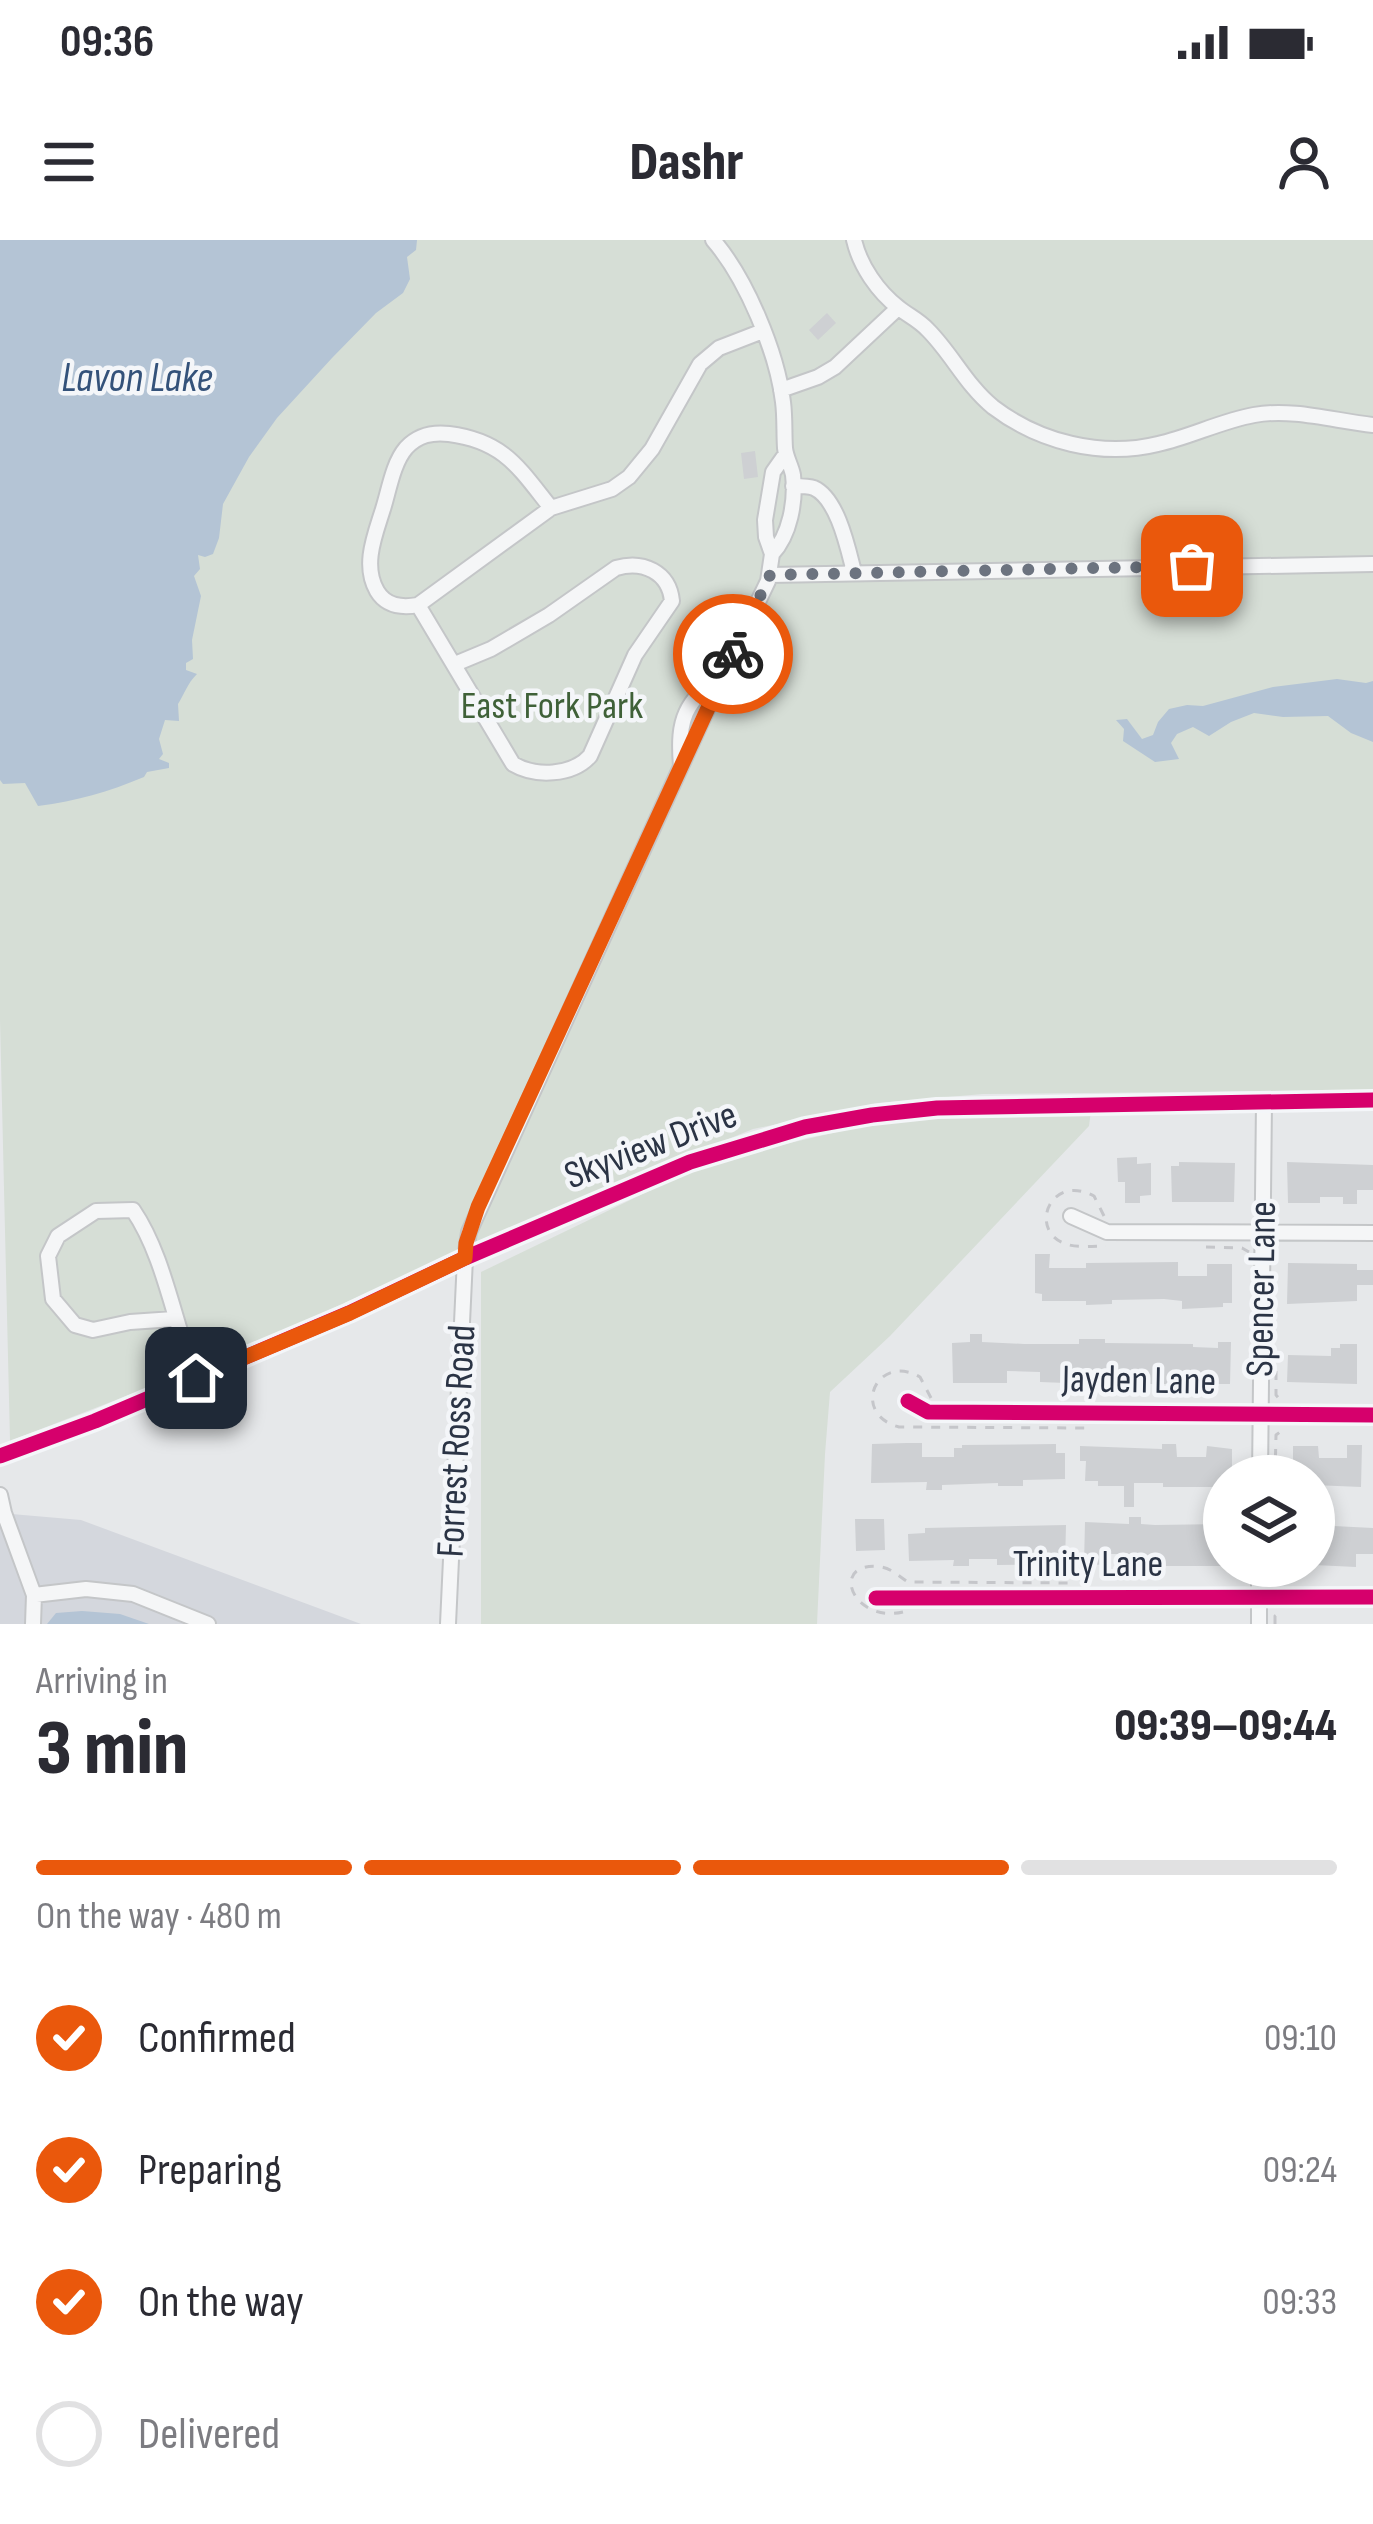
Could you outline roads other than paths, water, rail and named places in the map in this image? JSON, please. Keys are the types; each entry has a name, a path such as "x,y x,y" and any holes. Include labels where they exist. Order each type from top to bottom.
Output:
{"street":[{"path":"713,240 734,268 763,331 781,390 785,455 793,486 787,533 772,554"},
{"path":"854,240 872,278 898,308 924,325 972,388 1029,430 1073,445 1140,448 1269,413 1373,425"},
{"path":"781,390 835,367 898,308"},
{"path":"551,508 509,457 490,444 429,434 404,450 397,466 372,546 370,568 376,588 386,602 418,605 551,508 612,489 652,449 700,364 719,348 763,331"},
{"path":"772,554 765,520 773,472 785,455"},
{"path":"793,486 813,488 824,498 841,527 854,572"},
{"name":"Forrest Ross Road","path":"448,1624 466,1243 478,1207 770,575 772,554"},
{"path":"770,575 1373,564"},
{"path":"418,605 513,764 519,769 557,772 576,768 590,756 641,644 672,602 670,587 647,567 616,568 536,623 455,664"},
{"name":"Skyview Drive","path":"0,1456 350,1313 690,1162 776,1134 838,1120 937,1108 1373,1100"},
{"name":"Spencer Lane","path":"1260,1455 1264,1102"},
{"path":"174,1318 94,1330 75,1325 53,1299 48,1256 58,1236 96,1211 133,1210 157,1257 196,1378"},
{"path":"1071,1216 1107,1232 1373,1234"},
{"name":"Jayden Lane","path":"908,1401 928,1412 1373,1415"},
{"path":"0,1496 34,1595 33,1624"},
{"path":"1258,1624 1259,1587"},
{"path":"34,1595 86,1589 134,1594 208,1624"},
{"name":"Trinity Lane","path":"876,1598 1373,1598"}],"water":[{"name":"Lavon Lake","path":"0,240 417,240 416,250 407,257 410,279 403,293 376,313 277,418 223,504 213,554 198,555 200,569 194,576 201,596 193,659 186,663 186,670 197,674 178,704 179,721 165,720 159,739 163,754 159,759 169,763 169,768 92,795 38,806 25,783 3,784 0,780"},
{"path":"1337,679 1373,681 1373,742 1328,716 1254,713 1209,736 1193,727 1177,734 1171,743 1179,759 1155,762 1123,741 1124,729 1116,720 1127,719 1142,739 1153,735 1169,709"},
{"path":"56,1613 120,1614 149,1624 47,1624"}],"park label":[{"name":"East Fork Park","path":"552,706"}]}
